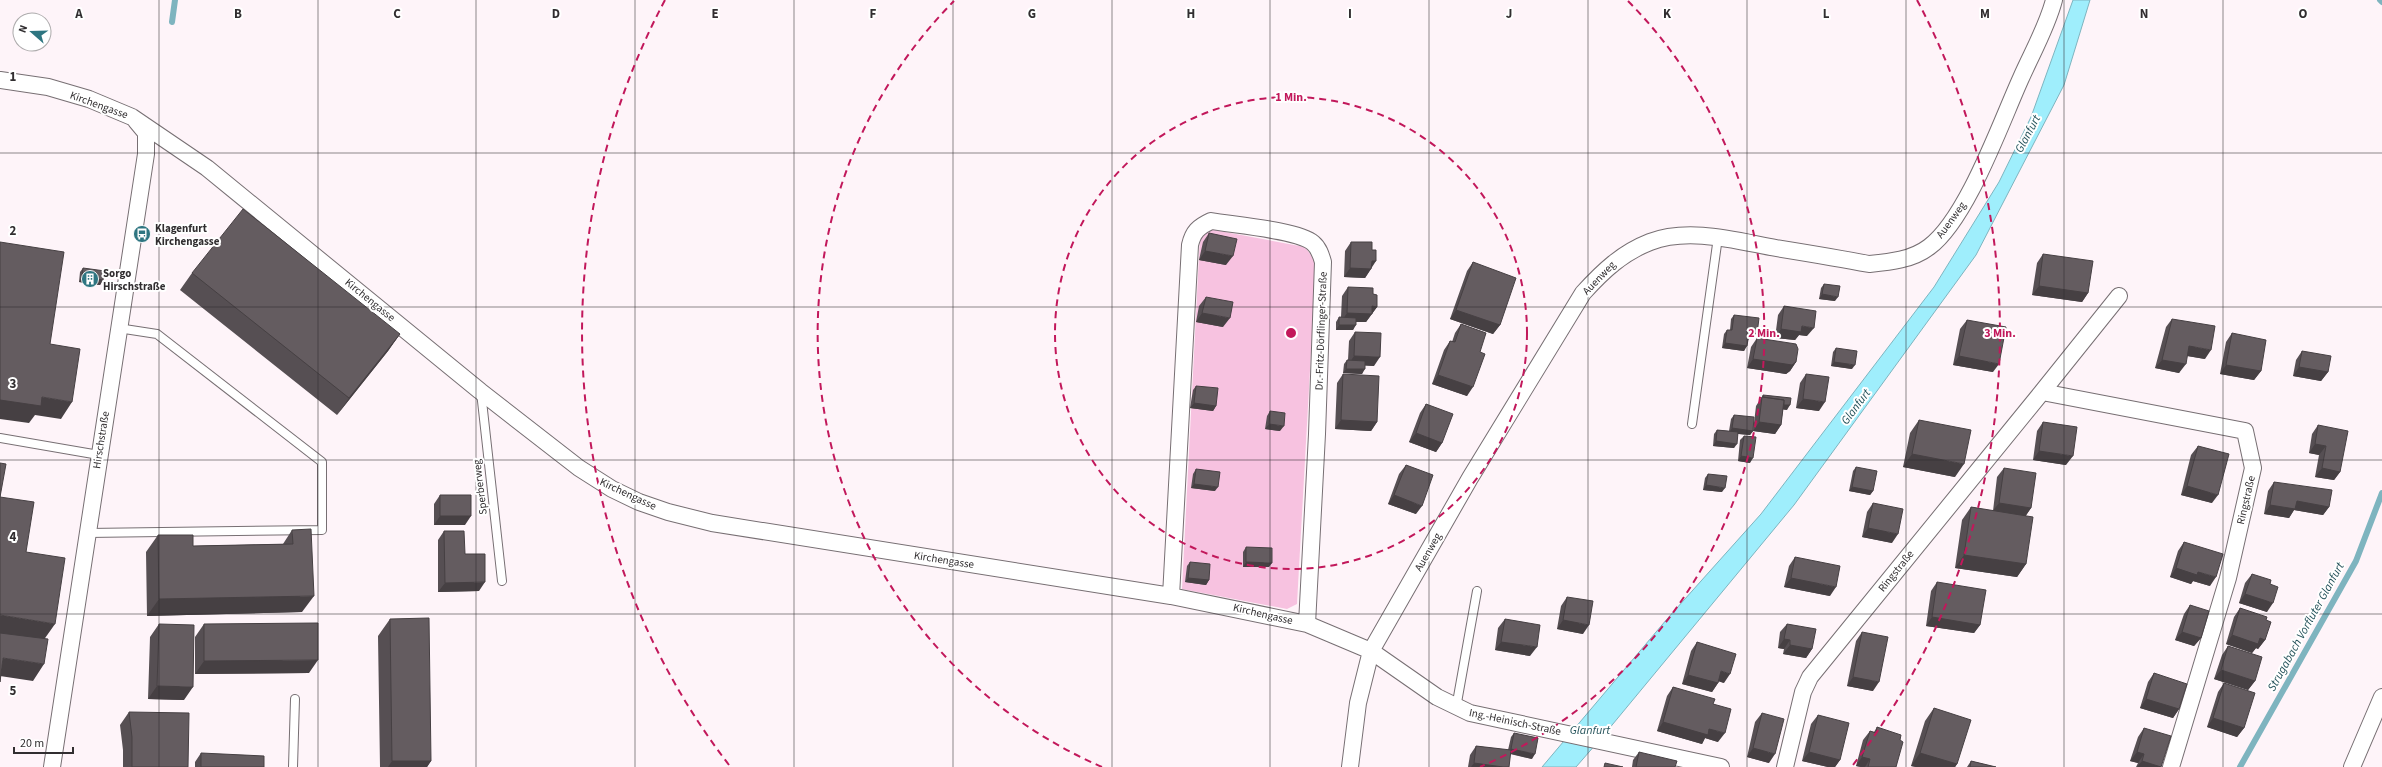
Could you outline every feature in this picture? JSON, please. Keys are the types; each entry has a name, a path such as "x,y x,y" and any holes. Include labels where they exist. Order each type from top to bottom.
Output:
{"street":[{"name":"Auenweg","path":"1350,767 1358,703 1372,651 1470,478 1583,293 1605,268 1626,253 1652,241 1679,236 1718,238 1869,264 1894,262 1914,256 1929,248 1943,234 1967,197 2054,0"},
{"name":"Kirchengasse","path":"0,80 48,87 89,99 132,117 208,168 480,391 579,468 612,489 668,512 712,523 1171,596 1307,624 1372,651"},
{"name":"Hirschstraße","path":"52,767 118,328 146,154 146,133 132,117"},
{"name":"Dr.-Fritz-Dörflinger-Straße","path":"1171,596 1189,253 1192,234 1200,226 1211,221 1290,234 1313,243 1319,251 1323,262 1317,434 1307,624"},
{"name":"Ringstraße","path":"1785,767 1803,692 1810,677 2120,296"},
{"name":"Ringstraße","path":"2042,392 2245,431 2253,468 2228,578 2171,767"},
{"name":"Ing.-Heinisch-Straße","path":"1372,651 1456,708 1470,713 1721,767"},
{"path":"2352,767 2382,697"}],"lane":[{"path":"1692,424 1718,238"},
{"path":"87,533 322,530 322,462 157,334 118,328"},
{"name":"Sperberweg","path":"480,391 502,581"},
{"path":"0,438 99,454"},
{"path":"1456,708 1477,591"},
{"path":"293,767 295,699"}],"shaded area":[{"path":"1209,229 1305,247 1316,262 1297,604 1287,609 1182,589 1200,236"}],"water":[{"name":"Glanfurt","path":"2073,0 2090,0 2064,85 1976,255 1794,505 1603,736 1576,767 1542,767 1667,619 1761,514 1934,287 1999,182 2031,117"}],"building":[{"path":"243,209 400,334 349,398 192,273"},
{"path":"1209,233 1237,239 1233,256 1205,251"},
{"path":"0,242 64,252 50,344 80,349 72,402 42,397 41,406 0,400"},
{"path":"1351,242 1372,242 1372,250 1376,250 1376,261 1372,261 1371,269 1350,268"},
{"path":"2043,254 2093,261 2088,293 2039,286"},
{"path":"1473,262 1516,278 1500,325 1456,310"},
{"path":"83,268 105,271 103,280 82,277"},
{"path":"1824,284 1840,286 1838,297 1822,294"},
{"path":"1348,287 1373,288 1373,294 1377,295 1377,307 1372,306 1372,314 1347,313"},
{"path":"1206,297 1233,302 1230,318 1202,313"},
{"path":"1784,306 1816,311 1814,328 1802,326 1801,332 1781,329"},
{"path":"1734,315 1759,318 1757,334 1749,333 1747,346 1725,343 1727,330 1732,330"},
{"path":"1339,317 1356,318 1356,325 1339,325"},
{"path":"2172,319 2215,326 2211,350 2189,346 2186,364 2162,360"},
{"path":"1967,320 2006,327 1999,364 1959,356"},
{"path":"1461,324 1486,333 1480,352 1485,354 1473,387 1438,375 1450,341 1455,342"},
{"path":"1355,332 1381,333 1380,357 1354,356"},
{"path":"2232,333 2266,340 2261,371 2226,365"},
{"path":"1757,338 1796,344 1798,349 1796,362 1792,365 1753,359"},
{"path":"1836,348 1857,351 1855,365 1834,362"},
{"path":"2302,351 2331,356 2328,372 2299,367"},
{"path":"1347,360 1365,361 1365,369 1346,369"},
{"path":"1343,374 1379,376 1377,422 1341,420"},
{"path":"1806,374 1829,377 1825,402 1803,399"},
{"path":"1196,386 1218,388 1216,406 1194,403"},
{"path":"1763,395 1791,398 1790,405 1784,405 1784,400 1763,397"},
{"path":"1762,397 1784,400 1781,425 1759,422"},
{"path":"1426,404 1453,414 1442,443 1416,433"},
{"path":"1270,411 1285,413 1284,426 1269,424"},
{"path":"1734,415 1754,417 1753,431 1732,428"},
{"path":"1919,420 1971,430 1964,464 1912,454"},
{"path":"2043,422 2077,427 2073,456 2039,451"},
{"path":"2318,425 2348,431 2340,472 2322,468 2326,446 2315,444"},
{"path":"1717,430 1738,432 1737,444 1716,441"},
{"path":"1744,436 1756,437 1753,458 1741,456"},
{"path":"2198,446 2229,454 2218,495 2187,486"},
{"path":"0,463 6,464 0,497"},
{"path":"1406,465 1433,475 1422,506 1394,495"},
{"path":"1856,467 1877,471 1873,491 1852,487"},
{"path":"2004,468 2036,473 2031,508 1999,503"},
{"path":"1196,469 1220,472 1218,487 1194,484"},
{"path":"1708,474 1727,476 1725,488 1706,485"},
{"path":"2274,482 2332,490 2329,507 2297,501 2295,509 2270,505"},
{"path":"440,495 471,495 471,516 440,516"},
{"path":"0,497 34,502 26,552 65,558 55,624 0,615"},
{"path":"1873,503 1903,509 1898,534 1868,528"},
{"path":"1971,507 2033,517 2026,564 1964,555"},
{"path":"311,529 314,596 159,599 158,535 193,535 193,546 293,544 292,530"},
{"path":"444,531 464,531 465,554 485,554 485,582 445,583"},
{"path":"2184,542 2223,554 2216,577 2198,572 2197,575 2176,568"},
{"path":"1246,547 1272,548 1272,563 1246,562"},
{"path":"1795,557 1840,566 1836,587 1791,578"},
{"path":"1190,562 1210,564 1209,580 1188,578"},
{"path":"2252,574 2271,580 2270,584 2278,587 2273,603 2245,594"},
{"path":"1937,582 1986,590 1980,625 1932,617"},
{"path":"1567,597 1593,601 1589,625 1563,620"},
{"path":"2190,605 2209,611 2201,638 2182,632"},
{"path":"2240,608 2267,617 2266,620 2271,622 2265,640 2260,638 2258,644 2232,635"},
{"path":"429,618 431,761 392,761 390,619"},
{"path":"1505,619 1540,625 1537,647 1501,642"},
{"path":"318,623 318,660 204,661 204,624"},
{"path":"159,624 194,625 193,687 157,686"},
{"path":"1787,624 1816,629 1812,649 1790,645 1790,640 1784,639"},
{"path":"1862,632 1888,637 1879,682 1853,677"},
{"path":"0,633 48,639 44,664 3,658 0,682"},
{"path":"1697,642 1736,654 1730,674 1721,671 1718,683 1688,675"},
{"path":"2228,646 2262,657 2255,681 2221,670"},
{"path":"2154,673 2187,684 2179,709 2146,699"},
{"path":"2224,683 2255,693 2244,728 2213,718"},
{"path":"1673,687 1715,699 1713,704 1731,709 1725,733 1709,729 1708,735 1663,722"},
{"path":"1934,708 1971,720 1957,764 1920,753"},
{"path":"129,712 189,713 188,767 132,767 132,737"},
{"path":"1762,713 1784,719 1775,754 1753,748"},
{"path":"1818,715 1849,723 1840,760 1809,752"},
{"path":"1877,727 1901,735 1900,740 1903,742 1896,767 1868,767 1870,759 1862,757 1870,731 1876,733"},
{"path":"2144,728 2171,736 2161,767 2142,761 2144,754 2137,752"},
{"path":"1514,733 1538,738 1535,754 1511,749"},
{"path":"1476,746 1511,750 1509,767 1474,763"},
{"path":"1639,752 1677,761 1675,767 1636,767"},
{"path":"201,753 264,756 264,767 201,767"},
{"path":"1971,761 1996,767 1970,767"},
{"path":"1605,763 1623,767 1604,767"}],"waterway":[{"path":"172,22 175,0"},
{"name":"Strugabach Vorfluter Glanfurt","path":"2240,767 2356,561 2382,493"}],"place":[{"name":"Klagenfurt Kirchengasse","path":"142,234"},
{"name":"Sorgo Hirschstraße","path":"90,279"}]}
